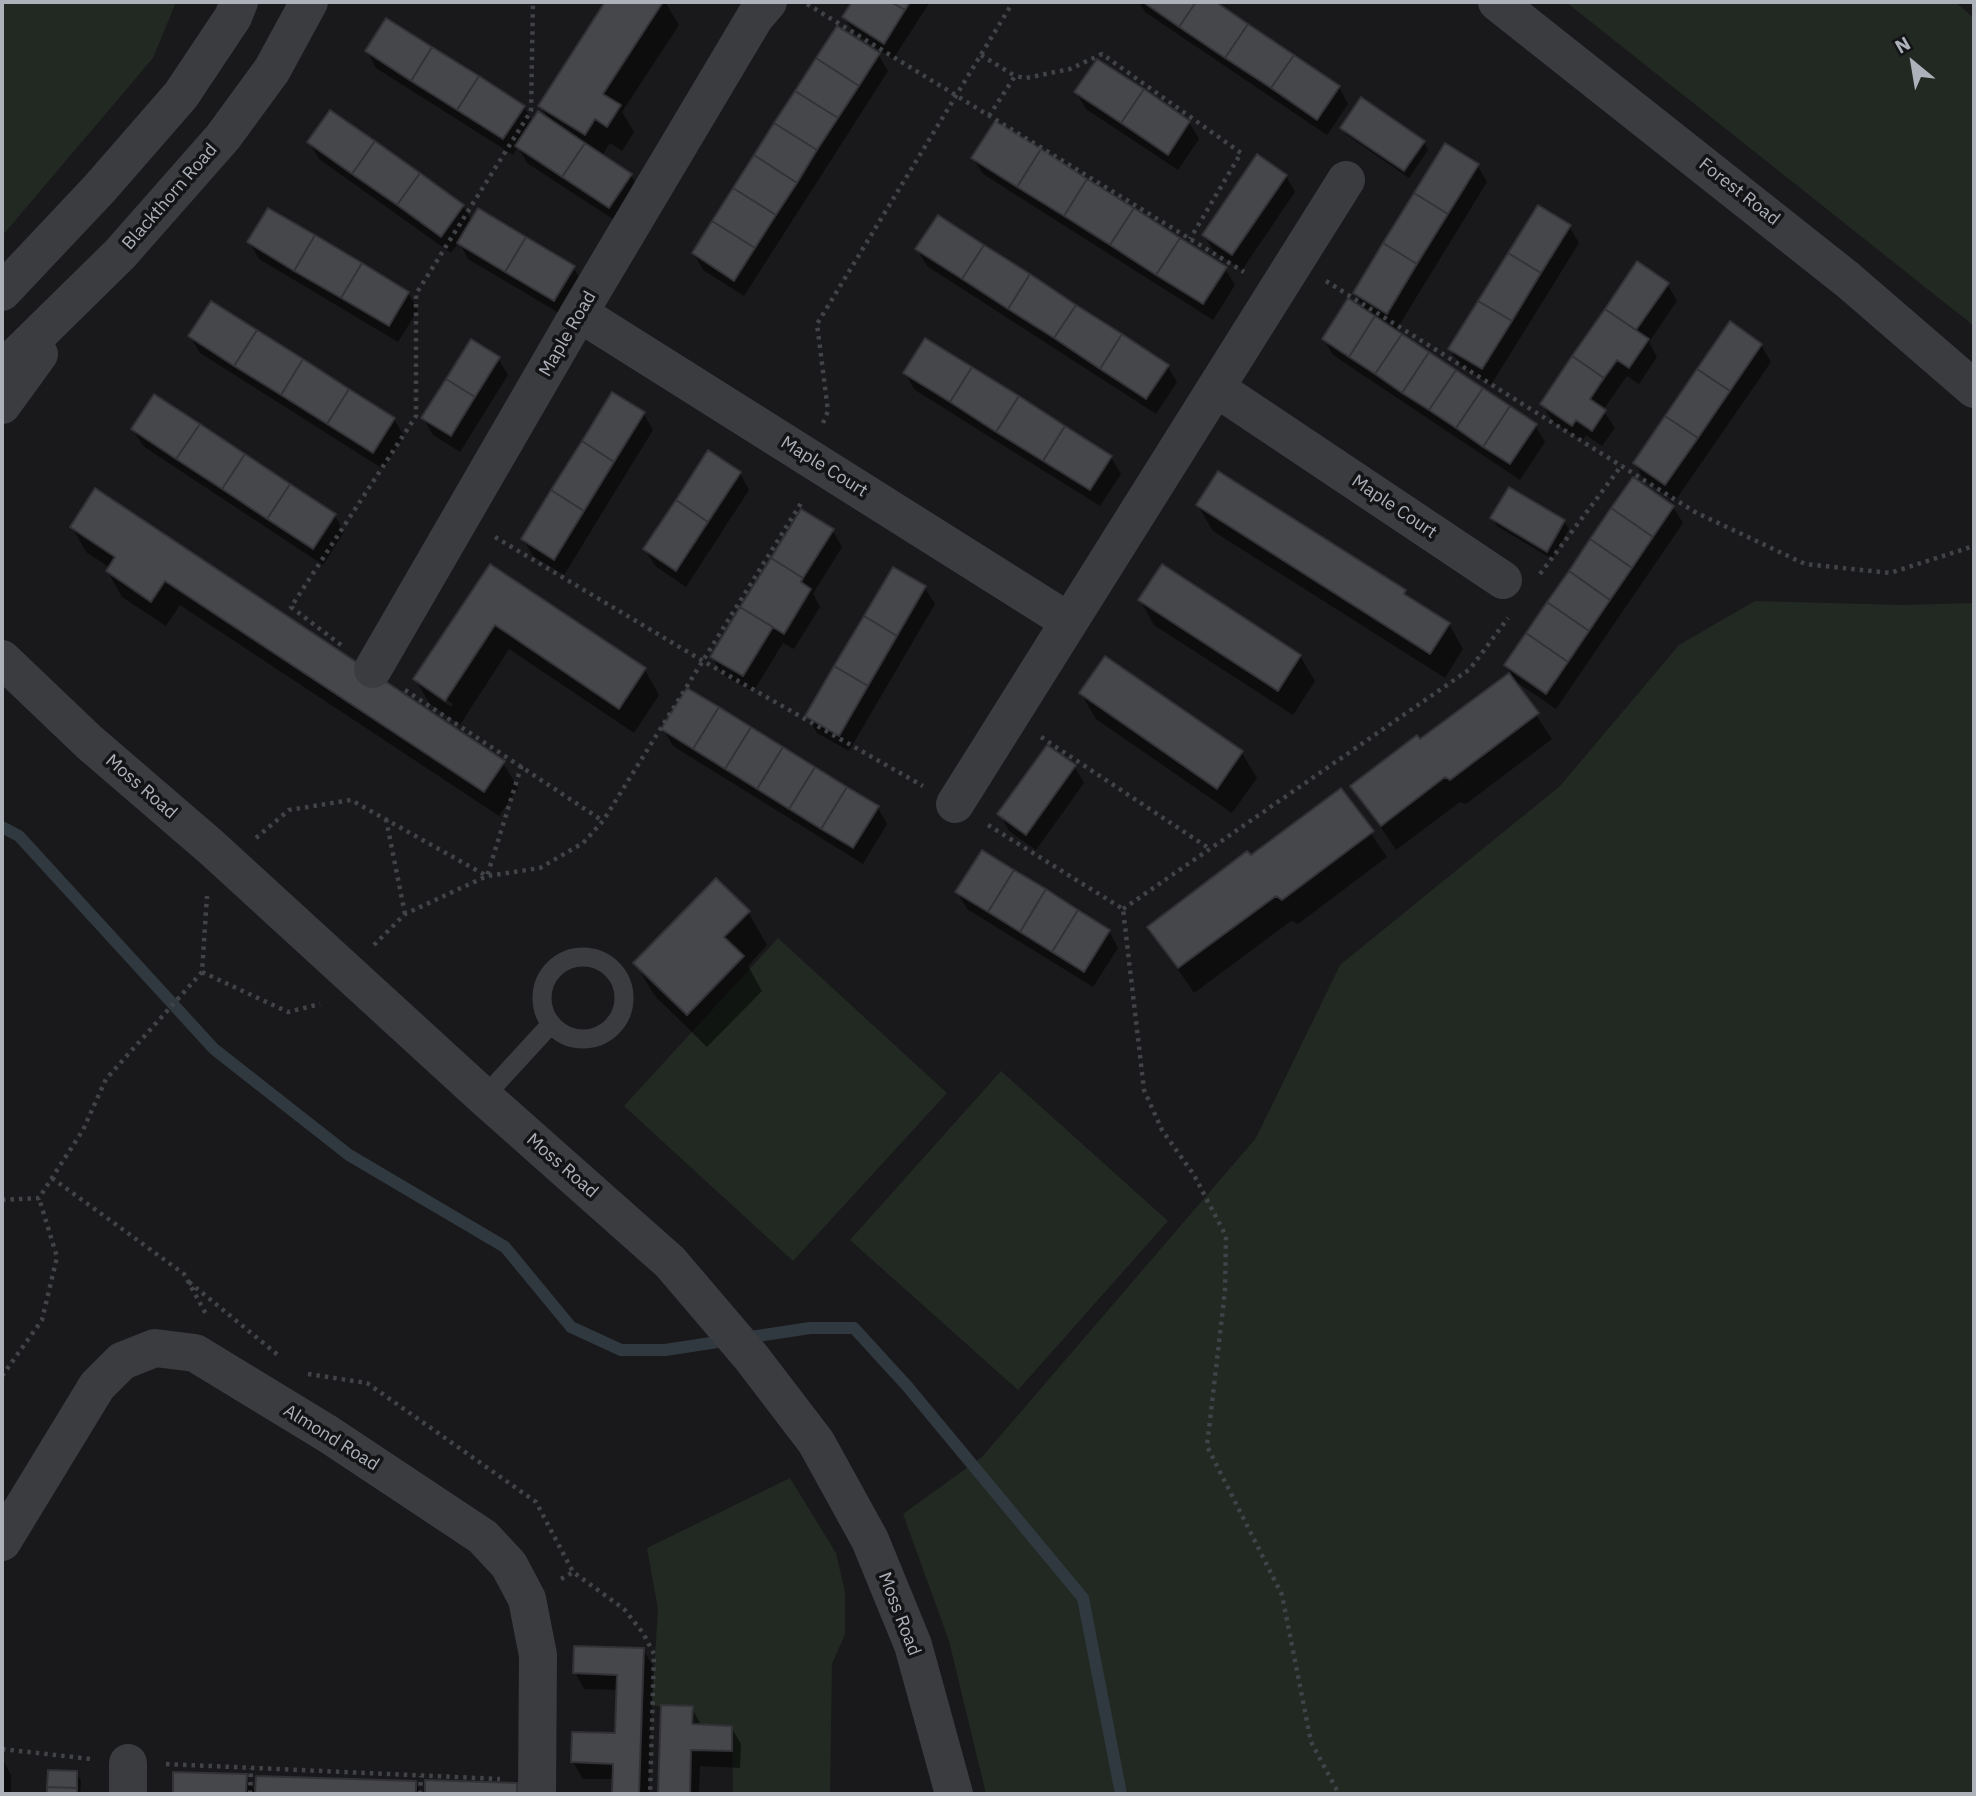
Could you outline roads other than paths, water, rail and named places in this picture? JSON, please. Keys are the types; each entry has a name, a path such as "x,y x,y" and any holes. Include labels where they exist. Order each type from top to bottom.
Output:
{"street":[{"path":"2,292 100,188 181,95 233,17 239,2"},
{"name":"Blackthorn Road","path":"2,370 120,254 223,136 272,70 309,2"},
{"name":"Maple Road","path":"373,669 579,313 755,17 768,2"},
{"name":"Forest Road","path":"1497,2 1828,263 1945,361 1974,389"},
{"path":"955,804 1346,180"},
{"path":"2,405 120,254"},
{"name":"Maple Court","path":"579,313 1069,621"},
{"name":"Maple Court","path":"1216,388 1516,593"},
{"name":"Moss Road","path":"2,659 89,742 670,1262 751,1357 816,1442 870,1539 913,1645 954,1794"},
{"name":"Almond Road","path":"2,1542 97,1386 122,1361 155,1348 195,1353 328,1434 483,1537 509,1565 527,1600 538,1655 537,1788"}],"lane":[{"path":"576,957 590,957 614,971 624,995 617,1020 609,1029 598,1035 573,1037 551,1024 542,997 544,983 551,971 576,957"},
{"path":"484,1097 551,1024"}],"waterway":[{"path":"2,827 19,836 214,1049 349,1155 505,1247 571,1327 621,1350 665,1350 810,1328 854,1328 907,1386 1083,1598 1121,1794"}]}
